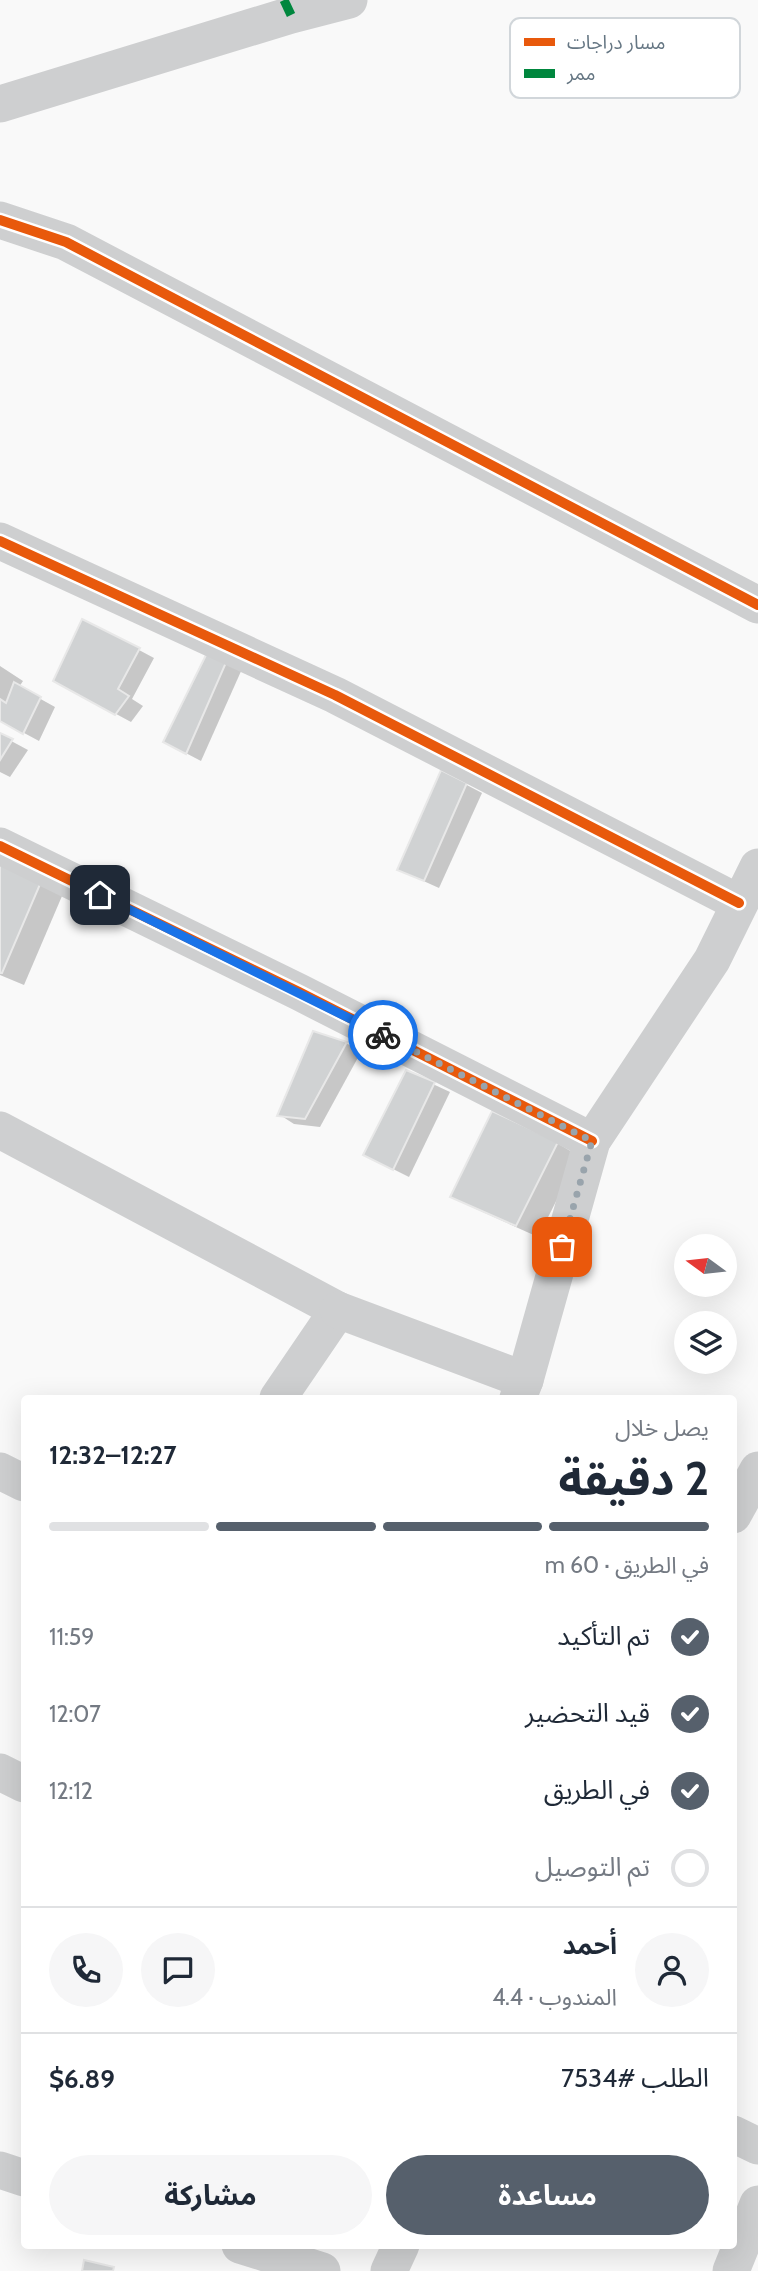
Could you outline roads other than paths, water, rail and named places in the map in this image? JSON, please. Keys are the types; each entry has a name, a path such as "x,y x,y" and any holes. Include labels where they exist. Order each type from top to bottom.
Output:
{"street":[{"path":"0,104 291,15 349,0"},
{"path":"0,220 66,242 758,605"},
{"path":"0,541 335,695 738,903"},
{"path":"0,846 299,992 592,1141"},
{"path":"0,1130 338,1310 521,1389 592,1141 712,960 758,867"},
{"path":"280,1395 338,1310"},
{"path":"737,1508 758,1469"},
{"path":"0,1471 21,1482"},
{"path":"0,1772 21,1782"},
{"path":"737,2136 758,2146"},
{"path":"0,2170 21,2177"},
{"path":"731,2271 758,2204"},
{"path":"253,2249 323,2271"},
{"path":"389,2271 399,2249"}]}
